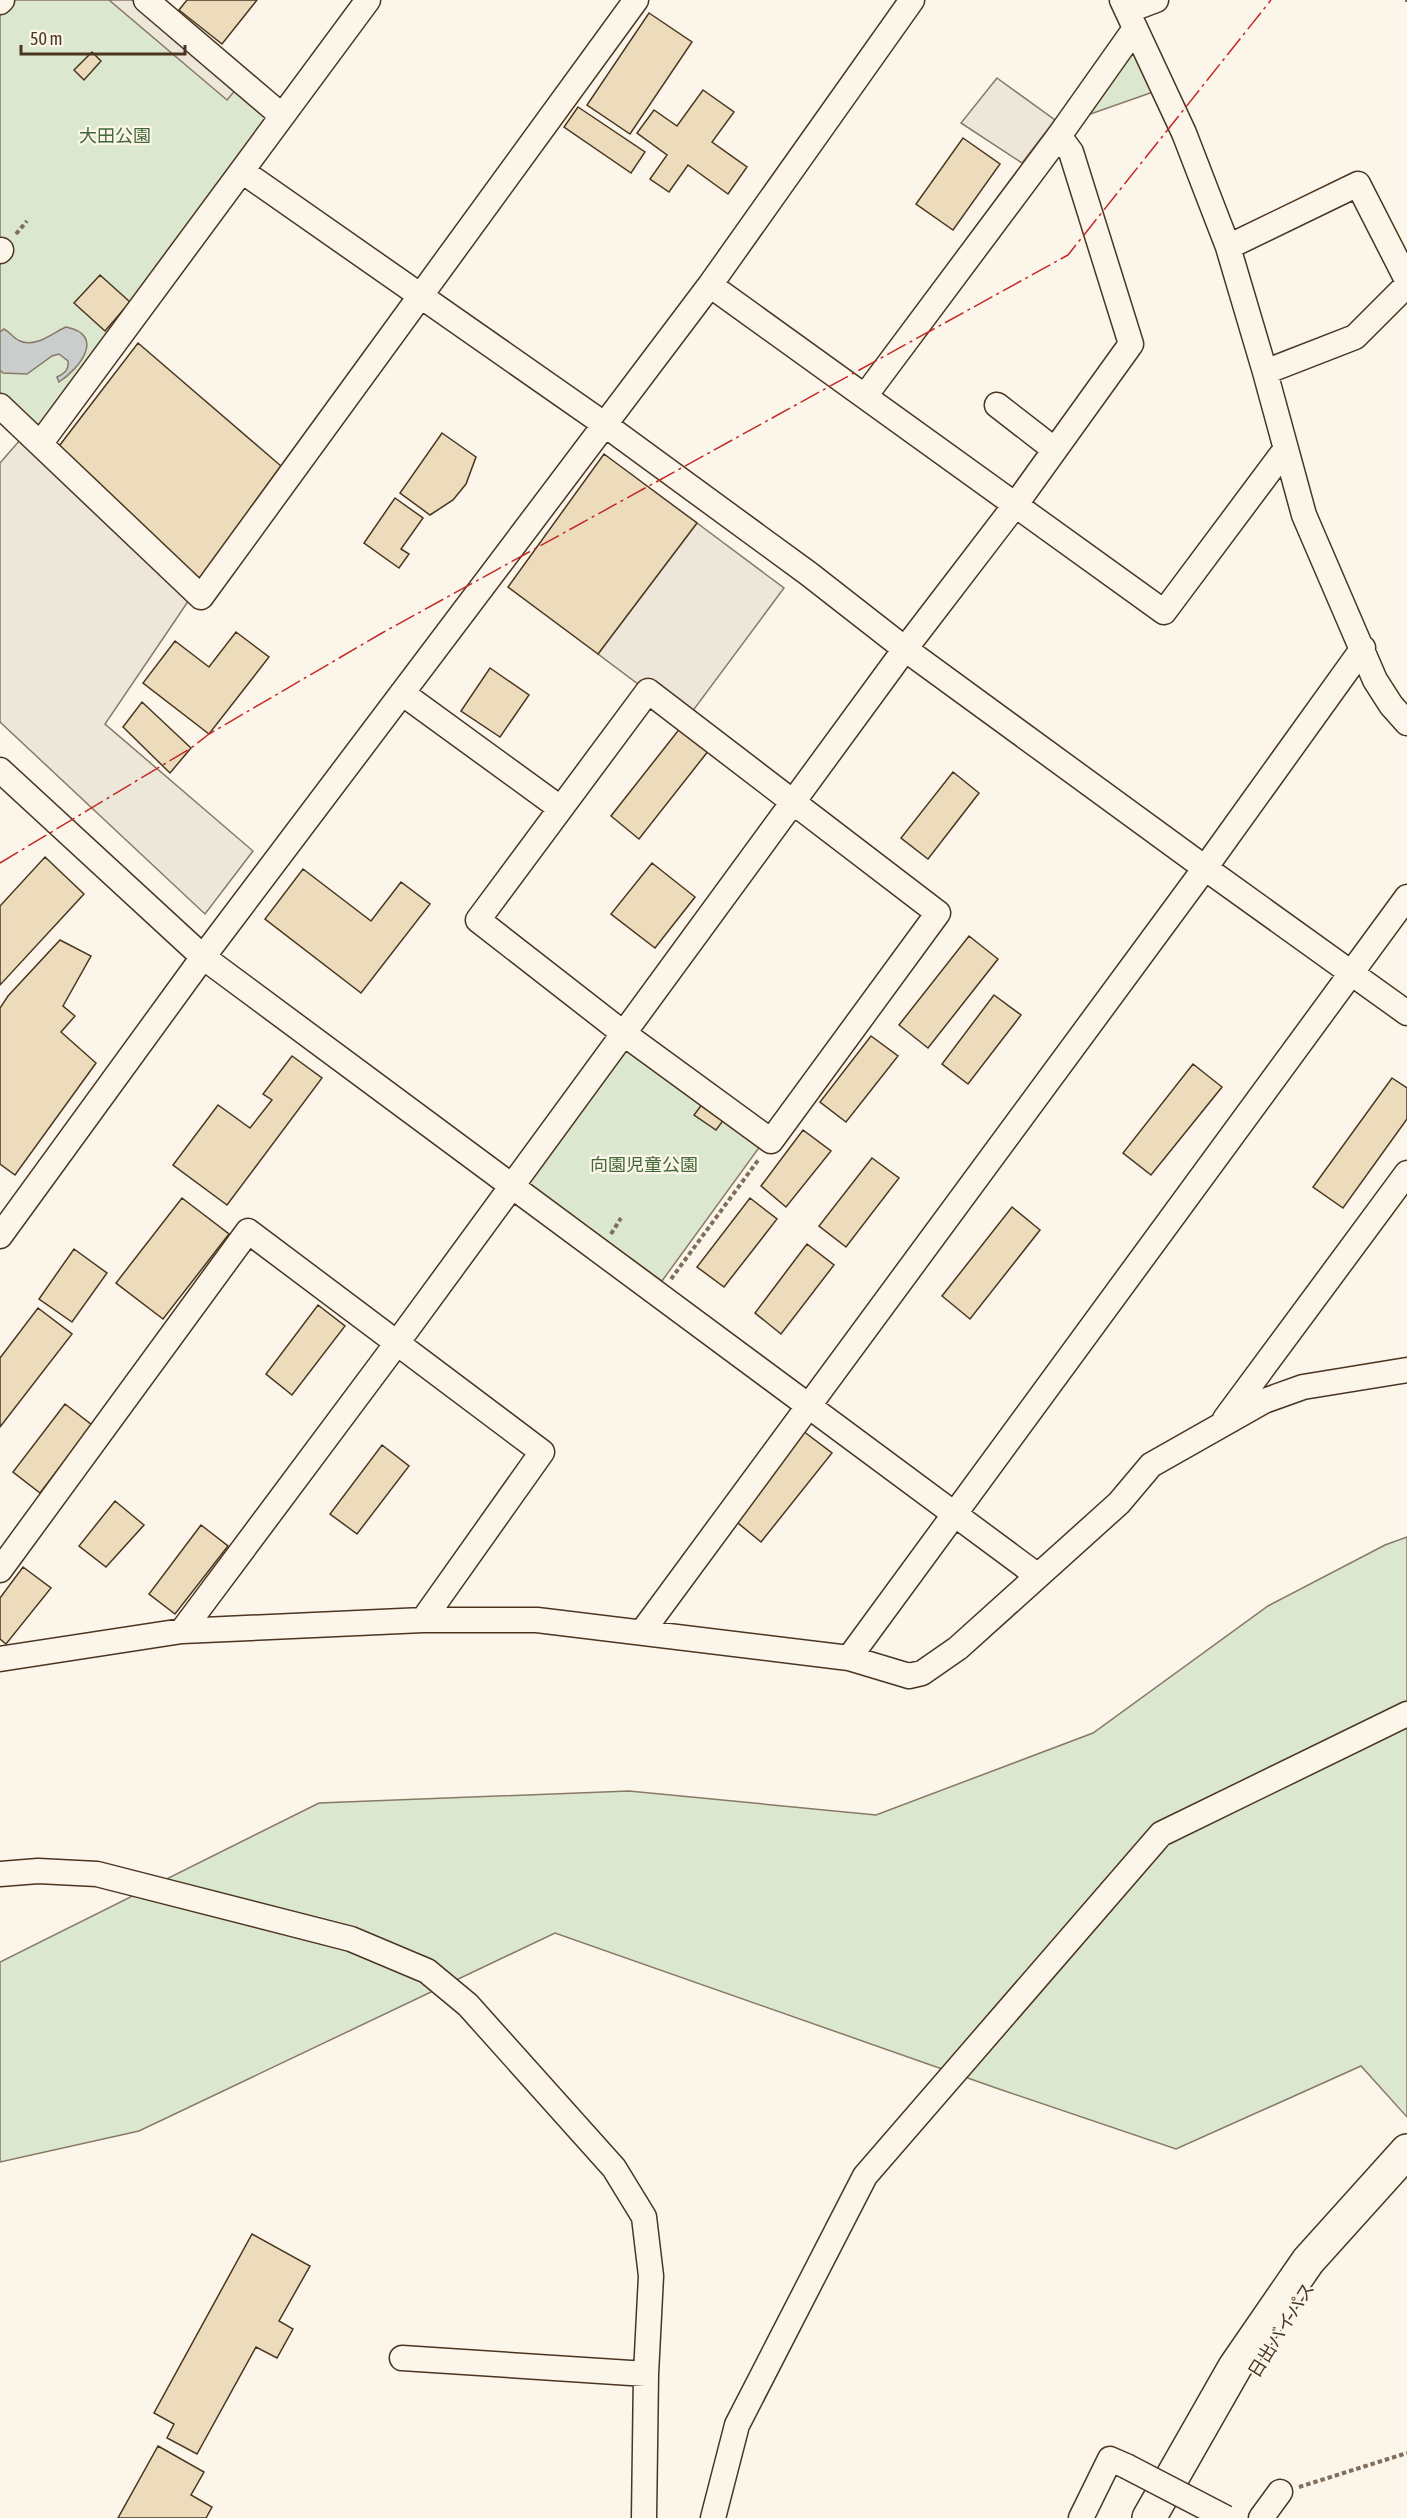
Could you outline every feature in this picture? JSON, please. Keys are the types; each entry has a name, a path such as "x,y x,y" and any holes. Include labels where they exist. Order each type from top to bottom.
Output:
{"highway":[{"path":"1149,2518 1235,2367 1308,2261 1407,2152"},
{"name":"日出バイパス","path":"1172,2518 1192,2478 1251,2378 1315,2278 1407,2152"}],"street":[{"path":"146,0 281,115"},
{"path":"40,444 368,0"},
{"path":"0,406 201,597 636,0"},
{"path":"0,1236 203,957 710,285 912,0"},
{"path":"865,396 1059,136 1128,14 1156,0"},
{"path":"1128,14 1165,88 1228,247 1304,515 1375,680 1391,705 1407,723"},
{"path":"182,1631 397,1343 791,802 905,648 1016,504 1131,344 1071,152 1059,136"},
{"path":"242,171 604,424 809,574 905,648 1407,1013"},
{"path":"1228,247 1358,184 1407,282 1355,337 1265,372"},
{"path":"710,285 1164,612 1285,450"},
{"path":"997,405 1055,450"},
{"path":"642,1632 1205,868 1363,648"},
{"path":"648,692 791,802 938,913 771,1141 623,1033 478,920 648,692"},
{"path":"402,693 560,808"},
{"path":"0,770 203,957 1038,1576"},
{"path":"849,1658 1407,897"},
{"path":"1218,1428 1407,1173"},
{"path":"0,1570 248,1232 542,1452 423,1620"},
{"path":"0,1659 182,1631 423,1620 537,1620 849,1658 909,1676 922,1673 958,1648 1119,1503 1151,1465 1264,1401 1303,1387 1407,1370"},
{"path":"713,2518 737,2425 865,2176 1161,1834 1407,1714"},
{"path":"0,1874 38,1870 97,1874 351,1939 427,1971 468,2005 614,2168 644,2217 651,2276 646,2374 644,2518"},
{"path":"402,2358 646,2374"},
{"path":"1081,2518 1110,2459 1226,2518"},
{"path":"1261,2518 1281,2492"}],"path":[{"path":"658,1296 771,1141"},
{"path":"1281,2492 1407,2453"}],"green space":[{"name":"大田公園","path":"12,0 132,0 272,117 39,429 0,393 0,14"},
{"path":"1127,55 1139,55 1153,92 1082,117"},
{"name":"向園児童公園","path":"625,1048 761,1145 662,1281 527,1183"},
{"path":"1407,1537 1407,2117 1361,2066 1176,2149 555,1933 139,2131 0,2162 0,1962 319,1803 629,1791 876,1815 1093,1733 1268,1606 1385,1545"}],"shaded area":[{"path":"109,0 132,0 237,88 227,100"},
{"path":"997,78 1055,120 1022,163 961,123"},
{"path":"66,327 78,331 85,337 87,344 81,361 59,382 57,377 66,371 68,361 59,354 52,356 27,374 3,373 0,370 0,332 4,329 20,341 32,343"},
{"path":"27,432 189,600 105,724 253,851 205,914 0,722 0,463"},
{"path":"697,523 784,588 686,720 598,654"}],"building":[{"path":"187,0 257,0 222,44 179,10"},
{"path":"649,13 692,42 630,134 587,105"},
{"path":"92,52 101,61 84,80 74,70"},
{"path":"703,90 734,112 712,142 747,167 728,194 688,165 669,192 650,179 667,155 637,133 654,110 677,126"},
{"path":"578,107 645,152 631,173 564,127"},
{"path":"963,138 1000,164 953,230 916,204"},
{"path":"100,275 130,302 105,331 74,303"},
{"path":"138,343 281,466 198,581 53,454"},
{"path":"442,433 476,457 466,484 453,500 430,515 400,493"},
{"path":"604,454 697,523 598,654 508,587"},
{"path":"395,498 423,518 401,549 409,554 399,568 364,543"},
{"path":"236,632 269,657 209,734 143,683 175,641 209,667"},
{"path":"490,668 529,695 500,737 461,711"},
{"path":"142,702 191,748 170,773 123,727"},
{"path":"681,727 709,750 639,839 611,816"},
{"path":"953,772 979,793 928,859 901,838"},
{"path":"45,857 84,894 0,985 0,906"},
{"path":"652,863 695,897 655,948 611,914"},
{"path":"303,869 371,921 401,882 430,904 361,993 265,919"},
{"path":"969,936 998,959 928,1048 899,1025"},
{"path":"60,940 91,956 63,1006 75,1016 61,1032 96,1063 15,1175 0,1164 0,1008 8,996"},
{"path":"994,995 1021,1015 968,1084 942,1064"},
{"path":"871,1036 898,1056 846,1122 820,1102"},
{"path":"292,1056 322,1078 227,1205 173,1165 218,1105 250,1128 272,1100 263,1094"},
{"path":"1193,1064 1222,1087 1151,1175 1123,1153"},
{"path":"1392,1078 1407,1088 1407,1119 1343,1208 1313,1187"},
{"path":"703,1103 725,1118 716,1130 694,1115"},
{"path":"803,1130 831,1151 786,1207 761,1186"},
{"path":"872,1158 899,1178 846,1247 819,1226"},
{"path":"182,1198 229,1234 163,1319 116,1283"},
{"path":"750,1198 777,1219 724,1287 697,1267"},
{"path":"1012,1207 1040,1230 970,1319 942,1296"},
{"path":"807,1244 834,1265 781,1334 755,1313"},
{"path":"74,1249 107,1273 72,1322 39,1299"},
{"path":"318,1305 345,1326 292,1395 266,1374"},
{"path":"38,1308 72,1334 0,1427 0,1358"},
{"path":"65,1404 92,1425 40,1493 13,1472"},
{"path":"803,1431 832,1453 761,1542 733,1519"},
{"path":"382,1445 409,1466 357,1534 330,1514"},
{"path":"115,1501 144,1525 106,1567 79,1546"},
{"path":"201,1525 228,1546 175,1614 149,1594"},
{"path":"23,1567 51,1588 6,1644 0,1639 0,1598"},
{"path":"252,2234 310,2266 279,2321 293,2329 277,2358 256,2347 197,2454 167,2438 174,2424 154,2413"},
{"path":"158,2446 204,2472 191,2495 212,2507 206,2518 118,2518"}],"power":[{"path":"0,863 191,748 209,734 382,633 1068,255 1271,0"}]}
